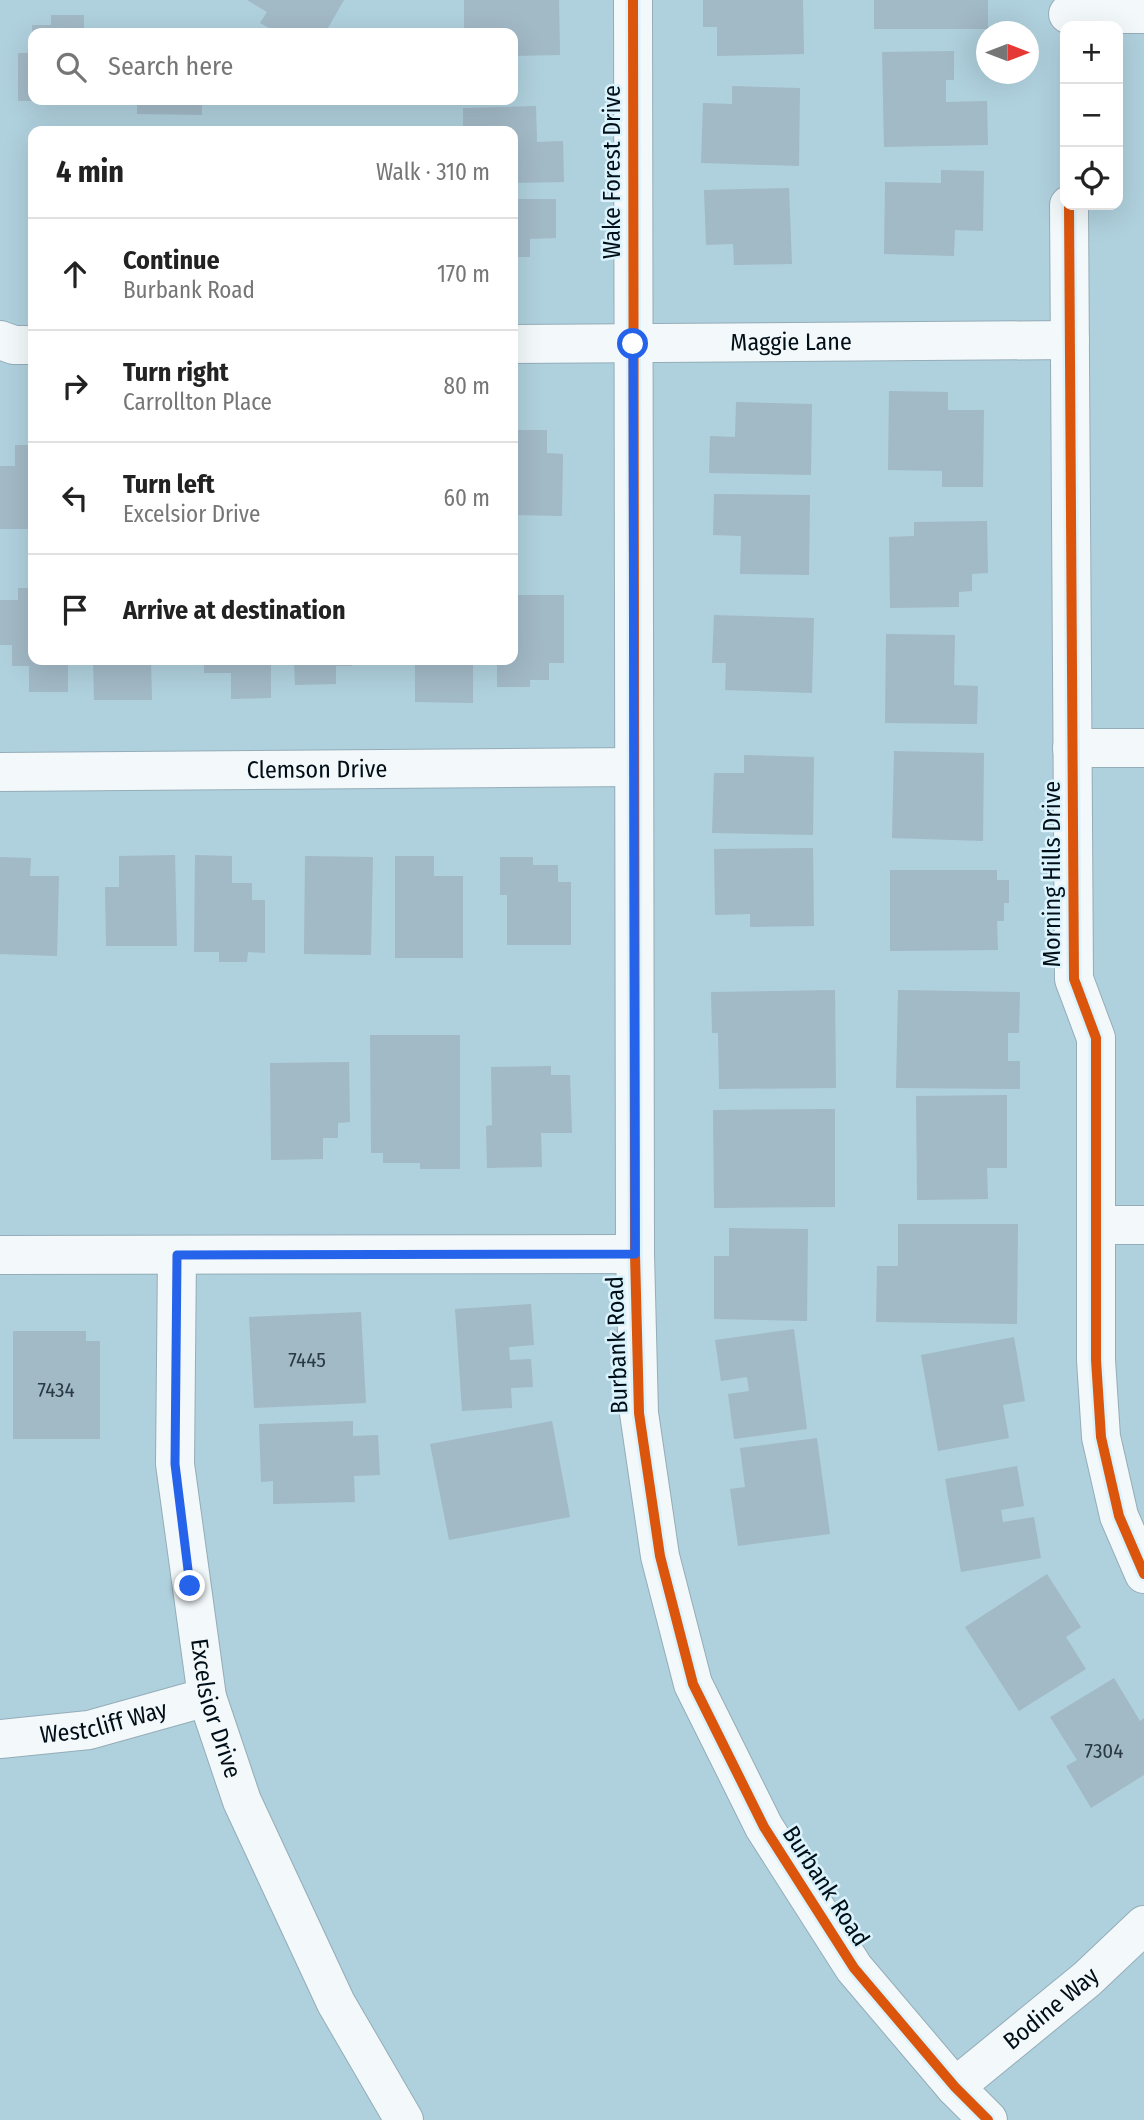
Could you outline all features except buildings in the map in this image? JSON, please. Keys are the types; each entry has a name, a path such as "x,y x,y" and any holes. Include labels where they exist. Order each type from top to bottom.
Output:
{"street":[{"name":"Wake Forest Drive","path":"633,0 633,344"},
{"path":"1068,13 1144,14"},
{"name":"Morning Hills Drive","path":"1069,210 1074,979 1096,1038 1096,1360 1101,1437 1119,1516 1144,1574"},
{"path":"0,340 14,345 28,345"},
{"name":"Maggie Lane","path":"518,344 1070,340"},
{"name":"Burbank Road","path":"633,344 635,1254 639,1413 660,1556 693,1684 764,1827 854,1968 955,2087 988,2120"},
{"path":"1072,748 1144,748"},
{"name":"Clemson Drive","path":"0,772 633,767"},
{"path":"1096,1225 1144,1226"},
{"path":"0,1255 635,1254"},
{"name":"Excelsior Drive","path":"177,1255 175,1464 207,1697 242,1801 336,2003 404,2120"},
{"name":"Westcliff Way","path":"0,1739 89,1730 207,1697"},
{"name":"Bodine Way","path":"955,2087 1087,1979 1144,1925"}],"cycle path":[{"path":"633,0 635,1254 639,1413 660,1556 693,1684 764,1827 854,1968 955,2087 988,2120"},
{"path":"1069,210 1074,979 1096,1038 1096,1360 1101,1437 1119,1516 1144,1574"}],"route":[{"path":"190,1586 175,1464 177,1255 635,1254 633,344"}]}
